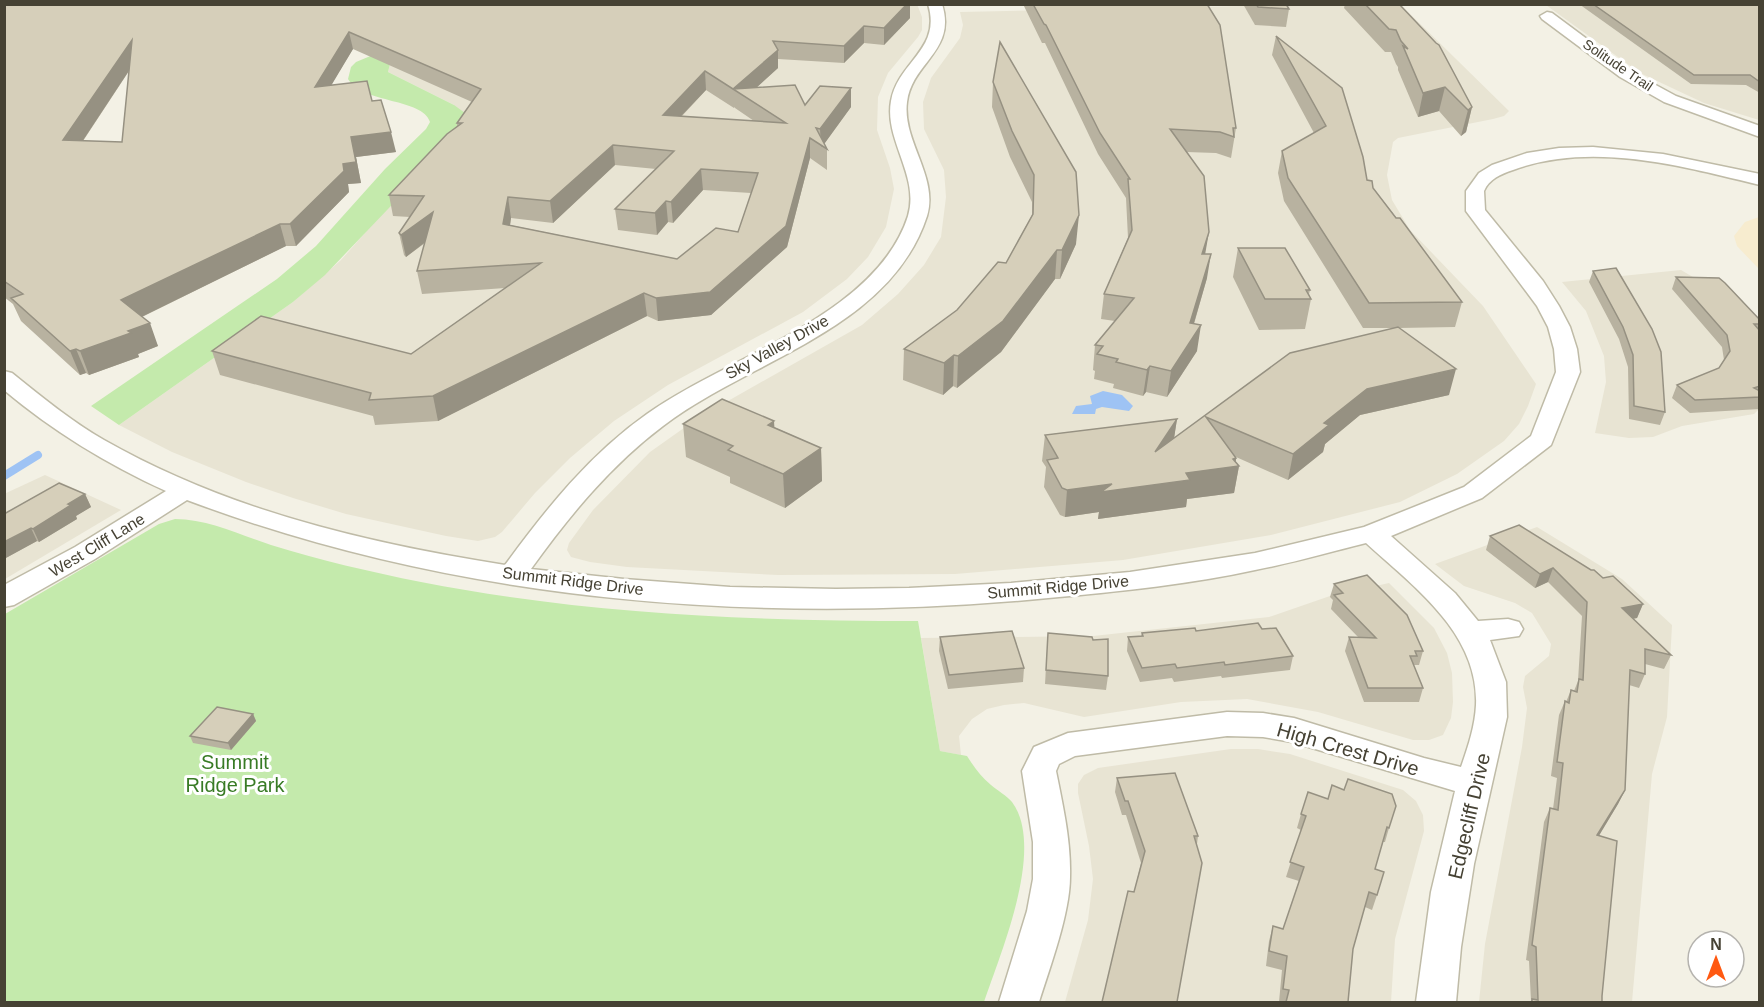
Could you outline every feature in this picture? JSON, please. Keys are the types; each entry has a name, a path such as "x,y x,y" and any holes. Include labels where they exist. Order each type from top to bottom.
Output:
{"street":[{"name":"Sky Valley Drive","path":"513,575 553,518 582,484 621,446 687,398 807,333 844,308 870,288 903,250 918,214 919,195 915,170 900,133 898,104 900,93 908,76 932,48 940,31 940,14 935,4"},
{"name":"Solitude Trail","path":"1547,16 1625,74 1670,99 1760,132"},
{"name":"Summit Ridge Drive","path":"7,384 68,428 146,472 280,523 345,542 411,557 513,575 666,592 838,599 922,598 1078,587 1156,577 1294,553 1373,534 1444,508 1479,491 1528,455 1546,433 1564,395 1568,375 1566,352 1561,331 1540,294 1476,211 1473,190 1490,172 1521,160 1544,156 1595,153 1669,159 1760,180"},
{"name":"West Cliff Lane","path":"4,598 85,553 187,489"},
{"name":"Edgecliff Drive","path":"1373,534 1429,586 1470,632 1485,665 1492,694 1490,728 1474,783 1446,918 1436,1002"},
{"path":"1470,632 1508,629"},
{"name":"High Crest Drive","path":"1019,1002 1046,911 1052,879 1051,842 1039,771 1046,756 1068,745 1227,724 1263,725 1294,730 1424,771 1474,783"}],"shaded area":[{"path":"917,4 922,17 922,30 888,73 878,97 877,130 890,168 894,189 886,227 868,257 847,279 803,312 668,385 614,421 570,458 495,537 478,541 346,514 246,482 172,452 119,425 293,302 341,260 365,233 454,105 388,72 390,64 532,5"},
{"path":"1546,5 1759,5 1759,120 1704,103 1640,73"},
{"path":"1242,6 1402,6 1509,111 1504,116 1493,119 1398,138 1393,142 1387,175 1392,200 1410,230 1483,306 1536,384 1519,424 1504,441 1457,474 1400,502 1271,535 1123,560 955,574 778,575 627,567 571,557 567,550 569,543 593,510 650,452 698,418 862,325 898,294 924,265 941,237 946,197 944,170 924,129 923,102 931,78 960,38 963,25 960,12"},
{"path":"1760,217 1759,269 1737,246 1734,236 1745,222"},
{"path":"1681,270 1703,283 1759,409 1754,414 1682,426 1653,437 1629,438 1595,433 1606,382 1604,356 1586,311 1562,282"},
{"path":"45,475 121,510 5,579 4,494"},
{"path":"1537,527 1622,579 1672,625 1667,717 1652,774 1632,1002 1479,1002 1485,944 1522,747 1527,708 1523,687 1525,676 1549,656 1551,644 1532,613 1515,603 1464,586 1435,564"},
{"path":"1389,583 1434,628 1447,653 1452,673 1453,702 1451,718 1443,735 1429,740 1413,740 1318,712 1247,699 1181,702 1084,717 1024,703 987,709 972,719 959,736 961,755 940,751 921,638 1093,636 1269,617 1330,596"},
{"path":"1231,749 1258,749 1290,754 1403,790 1416,801 1423,815 1424,831 1395,939 1391,1002 1065,1002 1088,920 1093,879 1078,784 1084,775 1098,768"}],"green space":[{"path":"409,40 390,64 388,72 454,105 465,113 465,120 409,187 325,275 293,302 119,425 91,406 277,279 316,246 385,169 426,129 430,122 425,114 405,104 366,93 348,79 351,67 356,62"},
{"name":"Summit Ridge Park","path":"175,519 224,528 271,545 383,574 544,602 668,614 918,621 940,751 967,756 984,779 1012,802 1021,822 1024,846 1017,901 984,1002 5,1002 5,614 159,524"}],"water":[{"path":"1103,391 1122,395 1133,406 1129,411 1102,407 1096,409 1095,414 1072,414 1076,406 1092,404 1090,396"}],"building":[{"path":"4,4 907,4 884,28 864,26 844,46 773,41 778,50 733,89 795,85 805,105 820,86 851,88 820,129 816,128 827,149 810,138 786,226 710,292 656,298 644,293 433,396 369,400 371,393 212,351 261,316 411,354 541,263 417,271 433,212 401,235 399,233 424,196 389,195 447,134 462,123 457,123 481,89 349,32 315,87 367,81 372,101 381,100 391,132 351,137 356,162 343,164 344,171 290,224 280,224 121,300 150,323 128,331 131,333 80,351 76,349 70,351 11,298 23,294 4,281","holes":["132,40 122,142 63,140","705,71 786,123 663,115","613,145 674,151 615,209 655,213 666,201 671,202 701,169 758,173 738,232 716,228 677,259 503,224 508,197 550,201"]},
{"path":"1033,4 1207,4 1220,25 1236,128 1233,128 1234,137 1220,132 1170,129 1204,176 1209,232 1202,254 1211,254 1190,323 1201,325 1171,371 1150,366 1147,370 1116,362 1118,359 1097,354 1103,346 1095,345 1134,298 1104,294 1132,230 1128,179 1130,179 1100,133 1046,25"},
{"path":"1256,4 1286,4 1289,9 1258,7"},
{"path":"1365,4 1399,4 1439,45 1472,107 1468,110 1445,87 1423,93 1403,46 1408,49 1396,30 1389,29"},
{"path":"1593,4 1760,4 1760,82 1750,75 1694,75"},
{"path":"1276,36 1342,88 1363,157 1367,180 1372,181 1373,188 1396,218 1400,218 1462,302 1369,303 1288,178 1282,151 1326,126"},
{"path":"1000,42 1076,172 1079,215 1062,250 1057,250 1003,321 958,356 954,355 944,363 904,349 957,310 998,262 1006,263 1033,214 1034,175 1012,131 993,82"},
{"path":"1238,248 1285,248 1310,290 1306,290 1311,299 1265,299"},
{"path":"1616,268 1652,329 1661,352 1665,412 1634,406 1633,355 1623,327 1593,271"},
{"path":"1676,277 1719,278 1760,320 1760,324 1754,324 1760,331 1760,386 1754,388 1760,391 1760,397 1695,400 1677,385 1719,368 1730,351 1727,335"},
{"path":"1398,327 1456,369 1367,389 1324,423 1329,425 1293,454 1206,417 1236,458 1233,459 1239,466 1186,473 1190,480 1101,492 1112,484 1067,490 1062,488 1047,460 1058,458 1045,435 1177,419 1155,452 1290,353"},
{"path":"722,399 774,421 768,425 821,448 783,474 728,450 733,446 683,424"},
{"path":"59,483 85,494 33,529 4,542 4,514"},
{"path":"1519,525 1594,570 1603,578 1613,576 1643,604 1622,608 1671,655 1645,649 1645,674 1630,670 1625,790 1597,835 1617,841 1602,1002 1532,1002 1532,999 1538,1000 1536,947 1532,945 1550,808 1558,810 1563,763 1557,762 1565,701 1569,703 1571,690 1577,692 1579,679 1583,680 1587,602 1553,568 1540,574 1490,536"},
{"path":"1367,575 1407,615 1423,651 1415,651 1417,656 1410,656 1423,688 1368,688 1349,637 1376,638 1334,595 1343,593 1334,584"},
{"path":"1258,623 1262,629 1276,628 1293,656 1225,665 1224,662 1177,668 1175,664 1142,668 1128,637 1143,636 1142,633 1195,628 1196,631"},
{"path":"1012,631 1024,668 949,675 940,637"},
{"path":"1048,633 1092,637 1093,640 1108,639 1108,676 1046,670"},
{"path":"217,707 253,714 228,743 190,736"},
{"path":"1175,773 1198,836 1194,836 1202,863 1177,1002 1102,1002 1128,891 1134,892 1145,851 1128,801 1125,801 1117,778"},
{"path":"1348,779 1392,794 1396,806 1389,828 1387,827 1375,869 1384,872 1377,895 1369,892 1353,949 1348,1002 1286,1002 1289,990 1283,989 1287,956 1269,951 1273,926 1283,929 1304,867 1290,862 1306,816 1301,814 1308,792 1328,799 1332,785 1344,790"}],"waterway":[{"path":"4,476 38,455"}]}
